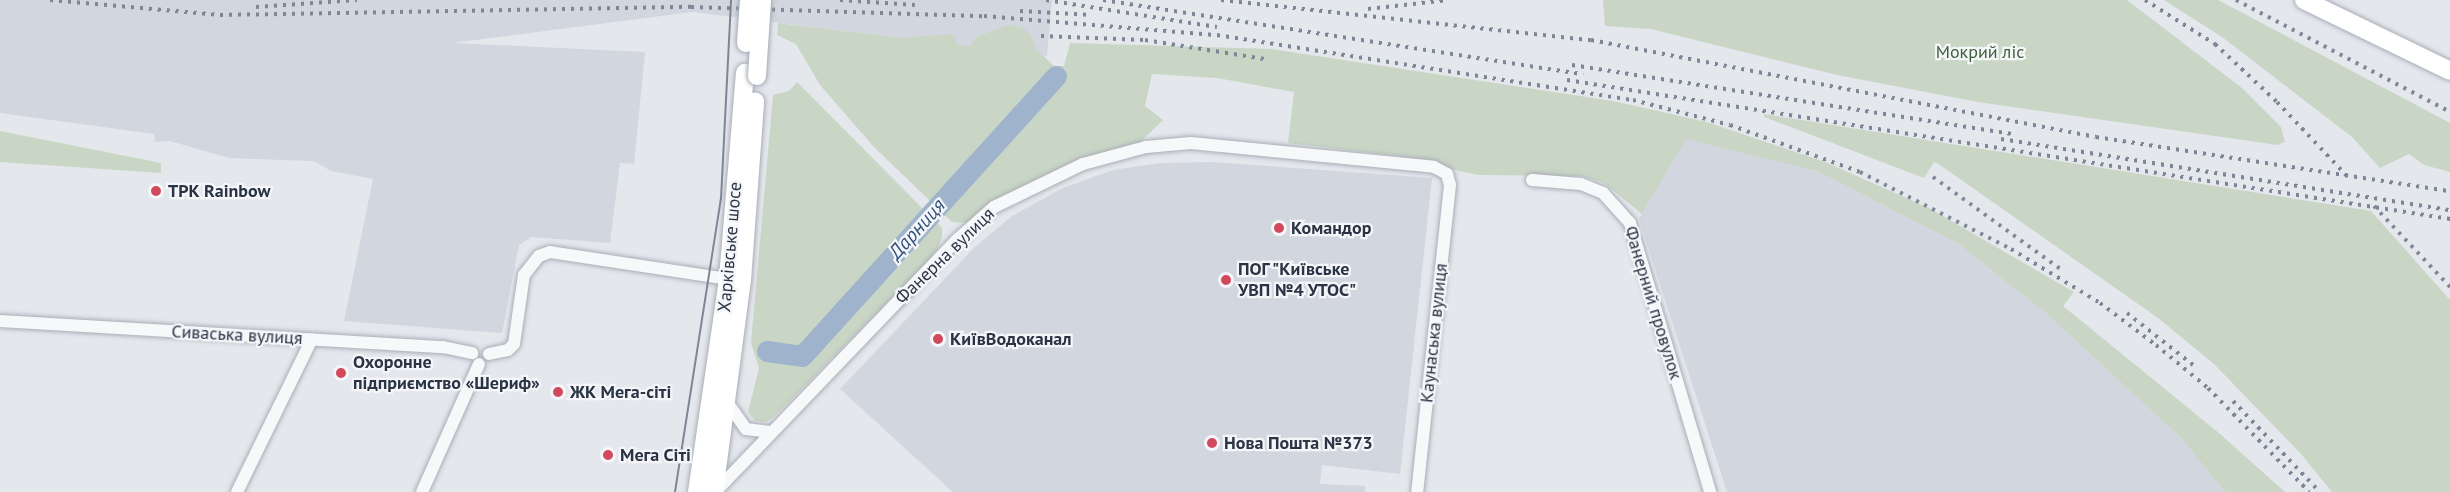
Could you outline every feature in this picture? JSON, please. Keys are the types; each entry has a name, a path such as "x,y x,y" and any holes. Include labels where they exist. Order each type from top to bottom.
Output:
{"main road":[{"name":"Харківське шосе","path":"715,492 742,280 751,74 749,0"},
{"name":"Харківське шосе","path":"697,492 728,279 751,74 762,0"},
{"path":"2304,0 2450,71"}],"street":[{"name":"Фанерна вулиця","path":"715,492 770,432 994,207 1083,164 1146,147 1191,143 1434,167 1447,174"},
{"name":"Каунаська вулиця","path":"1417,492 1450,185 1447,174"},
{"name":"Фанерний провулок","path":"1532,180 1581,184 1603,193 1630,223 1710,492"},
{"path":"423,492 476,359 487,362 489,354 508,350 514,344 524,275 539,256 550,252 728,279"},
{"name":"Сиваська вулиця","path":"0,321 443,347 476,359"},
{"path":"237,492 312,339"},
{"path":"727,402 740,426 770,432"}],"shaded area":[{"path":"0,0 1052,0 1047,56 692,12 452,43 645,52 634,164 620,163 610,243 531,237 519,245 502,333 344,321 373,179 331,171 314,161 229,158 170,141 155,142 154,134 0,113"},
{"path":"1686,138 1817,171 1957,243 2048,315 2182,439 2225,492 1727,492 1639,219"},
{"path":"1212,162 1432,178 1400,474 1322,465 1320,484 1365,486 1365,492 953,492 840,389 975,247 1012,216 1063,188 1113,170 1161,163"}],"green space":[{"name":"Мокрий ліс","path":"1603,0 2127,0 2242,88 2281,127 2285,142 2278,145 1978,102 1837,75 1651,29 1605,26"},
{"path":"2164,0 2218,0 2450,123 2450,172 2424,165 2409,154 2380,168 2352,137 2222,37"},
{"path":"778,23 902,38 950,34 955,36 957,45 970,46 976,37 1009,25 1023,28 1031,35 1036,49 1054,66 1064,66 1070,43 1271,49 1613,101 1707,122 1825,162 1929,208 2074,292 2063,306 2219,433 2285,492 2225,492 2182,439 2048,315 1957,243 1817,171 1686,139 1642,214 1604,183 1581,176 1479,175 1450,169 1431,160 1288,143 1294,92 1217,78 1152,74 1145,106 1163,120 1139,143 971,223 952,222 873,146 820,85 796,44 777,35"},
{"path":"797,82 942,228 942,237 938,249 925,264 774,417 766,422 755,421 748,412 759,368 751,343 773,95 789,91"},
{"path":"1764,114 2371,211 2450,300 2450,492 2332,492 2302,455 2214,364 2158,318 1940,165 1934,162 1924,178 1764,117"},
{"path":"0,131 161,163 161,173 0,162"}],"waterway":[{"name":"Дарниця","path":"767,351 802,356 1056,76"}],"tram line":[{"path":"675,492 721,199 731,0"}],"railway":[{"path":"50,0 220,15 691,7 984,16 1217,35 1633,100 1730,125 1860,172 2011,249 2100,303 2156,345 2208,388 2309,492"},
{"path":"256,7 357,0"},
{"path":"840,0 915,5"},
{"path":"1046,0 1217,27"},
{"path":"1103,0 1583,74"},
{"path":"1221,0 1591,40 2096,137 2450,191"},
{"path":"1368,9 1448,0"},
{"path":"2145,0 2215,44 2277,102 2348,177"},
{"path":"2236,0 2450,112"},
{"path":"1020,11 1092,15"},
{"path":"1041,36 1145,40 1265,59"},
{"path":"1572,65 2014,134"},
{"path":"1567,80 2450,219"},
{"path":"2001,139 2450,210"},
{"path":"1933,177 2062,270"},
{"path":"2374,206 2450,287"},
{"path":"2127,313 2193,365"},
{"path":"2233,401 2320,492"}],"place":[{"name":"ТРК Rainbow","path":"156,191"},
{"name":"Командор","path":"1279,228"},
{"name":"ПОГ \"Київське УВП №4 УТОС\"","path":"1226,280"},
{"name":"КиївВодоканал","path":"938,339"},
{"name":"Охоронне підприємство «Шериф»","path":"341,373"},
{"name":"ЖК Мега-сіті","path":"558,392"},
{"name":"Нова Пошта №373","path":"1212,443"},
{"name":"Мега Сіті","path":"608,455"}]}
